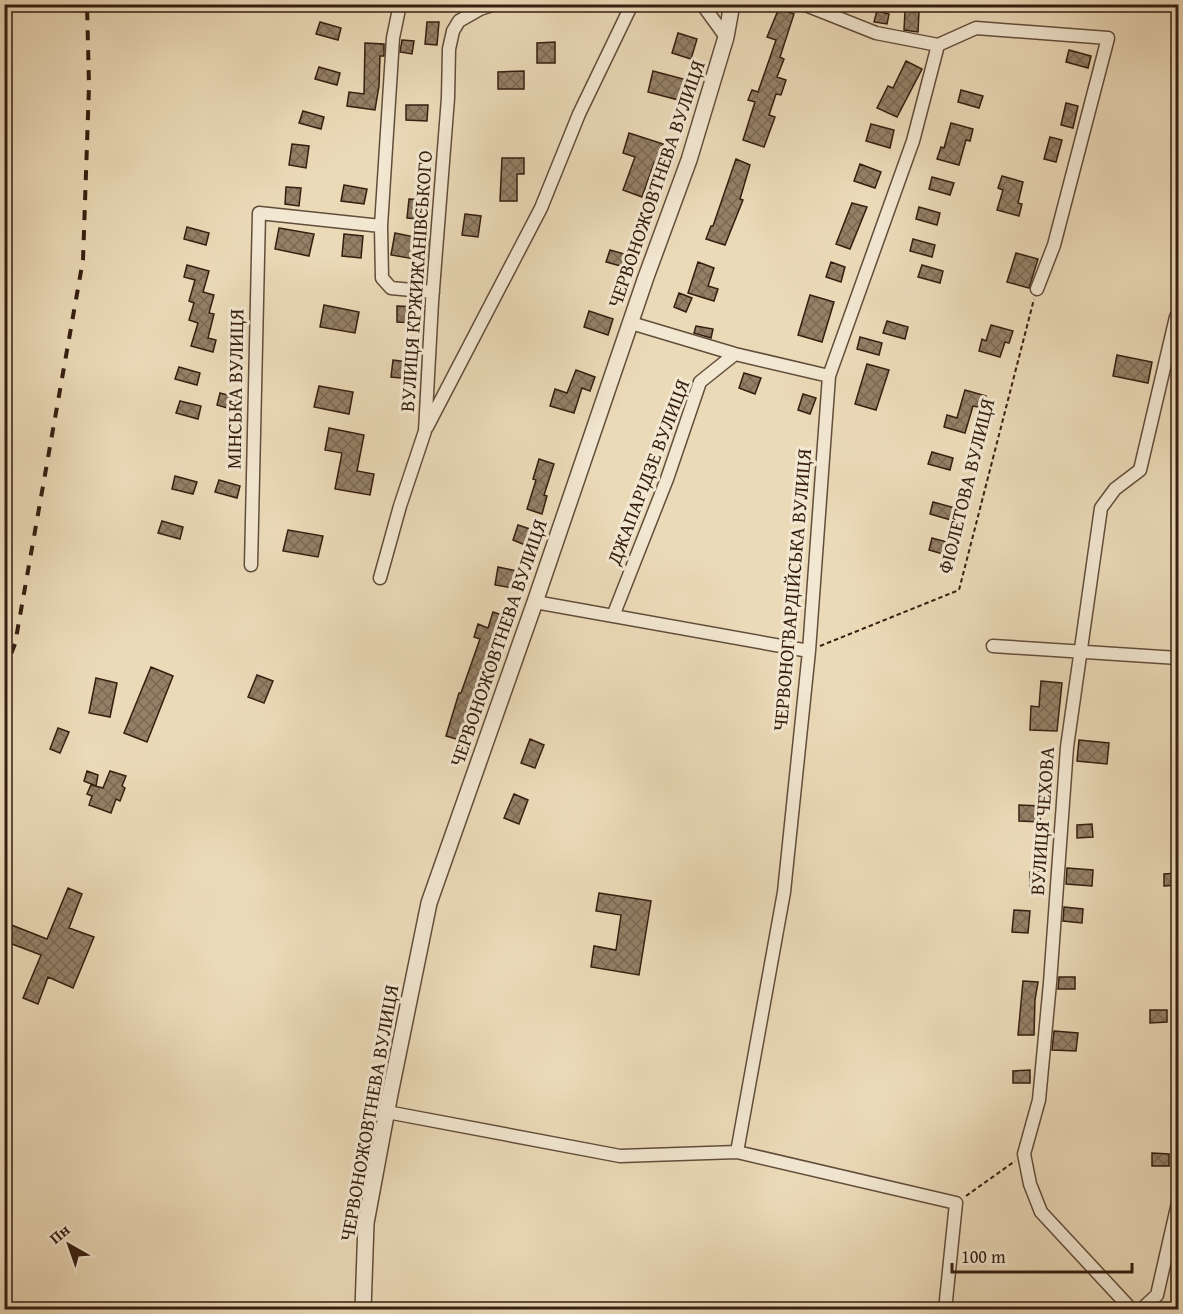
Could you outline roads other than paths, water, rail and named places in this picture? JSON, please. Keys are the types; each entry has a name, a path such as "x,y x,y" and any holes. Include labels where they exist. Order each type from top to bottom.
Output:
{"street":[{"path":"400,4 393,38 381,226 382,278 391,288 433,292"},
{"name":"ВУЛИЦЯ КРЖИЖАНІВСЬКОГО","path":"380,578 400,506 425,431 448,98 449,50 462,4"},
{"path":"459,21 480,9 495,4"},
{"path":"544,4 583,4"},
{"path":"425,431 540,208 579,114 632,4"},
{"path":"702,4 726,37"},
{"name":"ЧЕРВОНОЖОВТНЕВА ВУЛИЦЯ","path":"363,1310 366,1223 429,903 689,160 726,37 732,4"},
{"path":"803,4 876,33 938,45 976,28 1108,38 1054,245 1037,289"},
{"name":"ЧЕРВОНОГВАРДІЙСЬКА ВУЛИЦЯ","path":"737,1152 784,892 809,651 829,376 913,141 938,45"},
{"name":"МІНСЬКА ВУЛИЦЯ","path":"251,565 259,213 381,226"},
{"name":"ВУЛИЦЯ ЧЕХОВА","path":"1132,1310 1041,1212 1030,1184 1024,1154 1039,1100 1067,747 1101,508 1115,489 1140,470 1176,317"},
{"path":"631,323 735,354 829,376"},
{"name":"ДЖАПАРІДЗЕ ВУЛИЦЯ","path":"613,616 667,479 700,382 735,354"},
{"path":"536,602 809,651"},
{"path":"993,646 1179,658"},
{"path":"387,1112 620,1156 737,1152 956,1203 945,1310"},
{"path":"1141,1310 1157,1295 1179,1203"}],"railway":[{"path":"4,672 15,644 83,260 89,86 87,4"}]}
